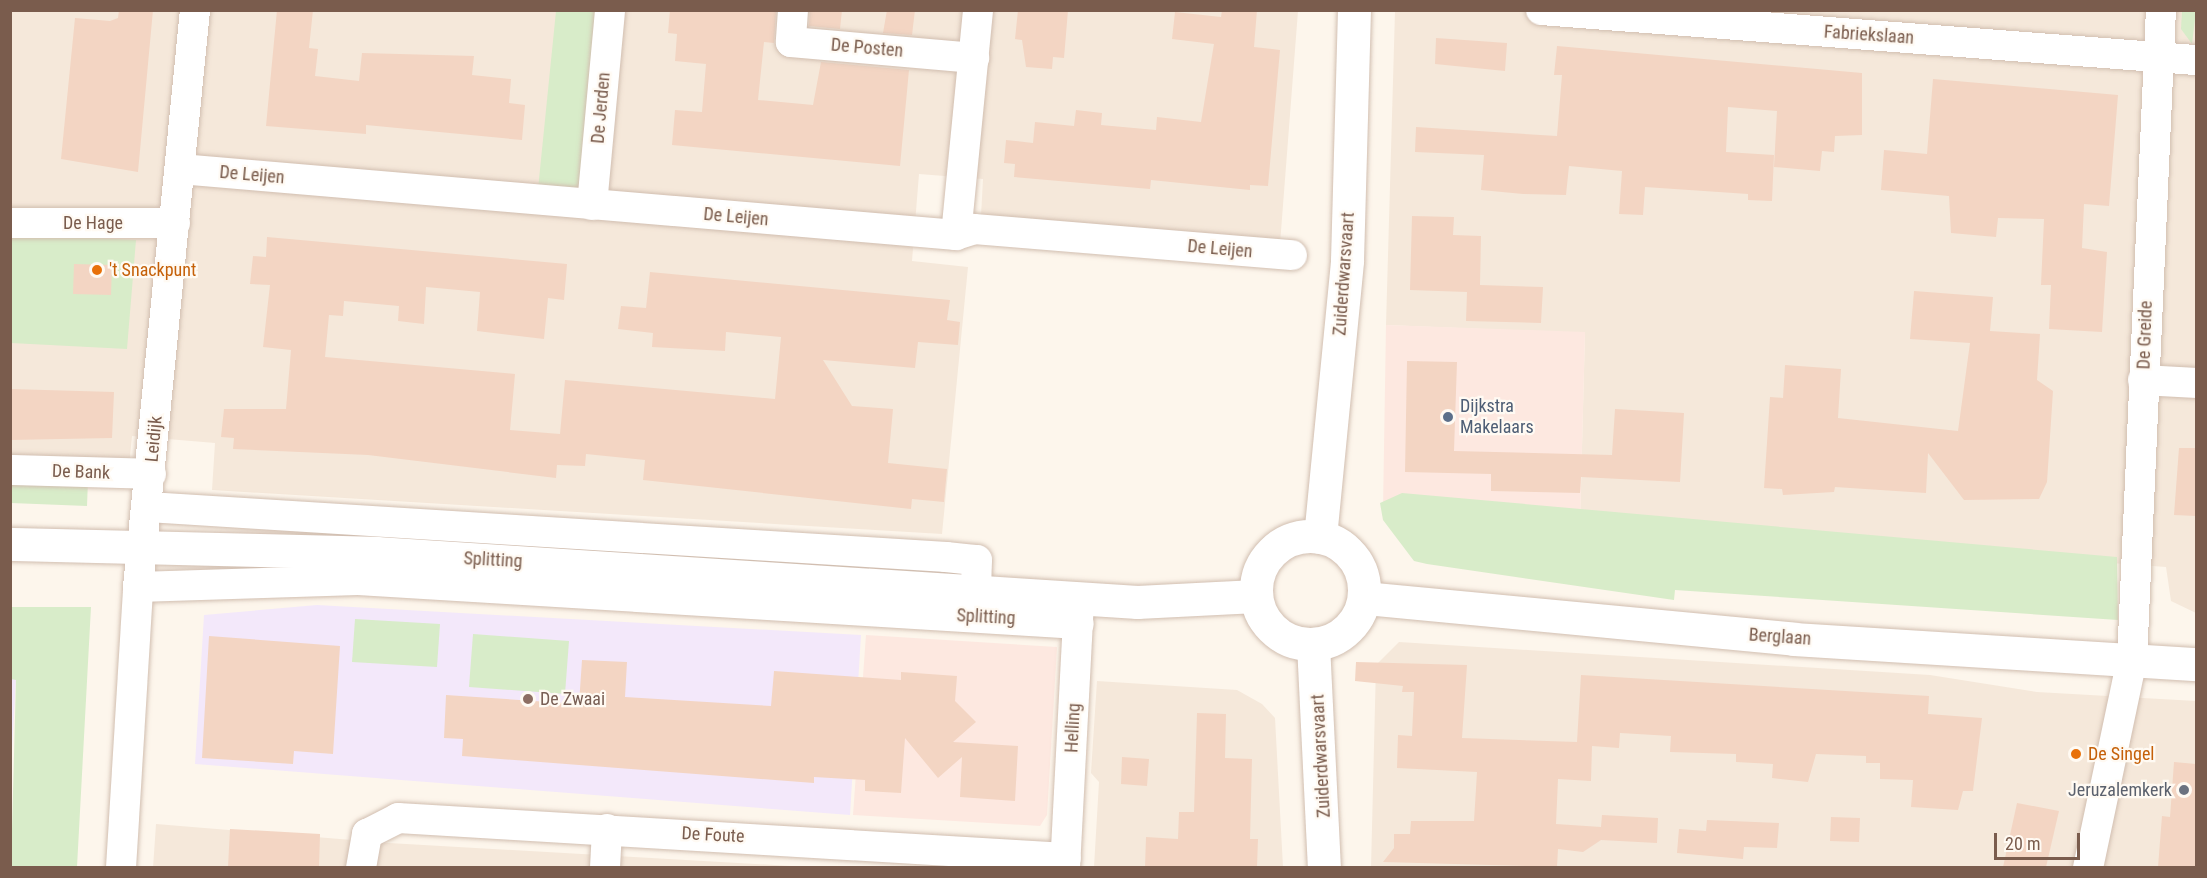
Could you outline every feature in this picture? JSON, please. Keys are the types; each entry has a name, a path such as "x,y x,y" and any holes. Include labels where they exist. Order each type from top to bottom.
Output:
{"main road":[{"name":"Zuiderdwarsvaart","path":"1320,537 1347,260 1354,10"},
{"path":"1300,536 1320,537 1354,559 1364,597 1347,630 1313,645 1275,632 1256,596 1257,575 1274,550 1300,536"},
{"name":"Splitting","path":"10,544 977,574 1079,611 1149,602 1256,596"},
{"name":"Berglaan","path":"1364,597 1794,639 2196,664"},
{"name":"Zuiderdwarsvaart","path":"1313,645 1324,867"}],"street":[{"name":"Leidijk","path":"121,867 138,587 144,548 195,10"},
{"name":"De Jerden","path":"592,205 610,10"},
{"name":"De Posten","path":"793,10 791,42 974,58"},
{"path":"956,235 978,10"},
{"name":"Fabriekslaan","path":"1541,10 1686,16 2196,60"},
{"name":"De Greide","path":"2132,660 2157,56 2161,10"},
{"name":"De Leijen","path":"180,169 956,235 974,230 1292,255"},
{"name":"De Hage","path":"10,223 175,223"},
{"path":"2143,380 2196,383"},
{"name":"De Bank","path":"10,470 151,474"},
{"name":"Splitting","path":"148,507 977,574"},
{"name":"Splitting","path":"138,587 358,580 1079,611"},
{"name":"Helling","path":"833,855 1066,863 1079,611"},
{"path":"2088,867 2132,660"},
{"path":"361,867 367,834 398,818 607,829 605,867"},
{"name":"De Foute","path":"607,829 833,855"}],"shaded area":[{"path":"11,11 1298,11 1280,244 981,216 983,179 919,174 912,261 968,267 942,534 212,490 215,443 132,436 129,466 11,462"},
{"path":"1395,11 2196,11 2196,613 2171,601 2166,567 1580,524 1585,333 1386,325"},
{"path":"1386,325 1585,332 1580,524 1383,510"},
{"name":"De Zwaai","path":"317,605 861,635 850,815 195,764 204,615"},
{"path":"866,635 1057,647 1047,815 1040,826 853,815"},
{"path":"1399,642 1930,675 2037,692 2196,701 2196,867 1371,868 1376,665"},
{"path":"11,679 16,679 11,768"},
{"path":"1097,681 1237,690 1262,704 1275,718 1283,867 1094,867 1099,782 1091,773"},
{"path":"156,824 389,843 808,867 153,868"}],"green space":[{"path":"556,11 598,11 580,193 538,189"},
{"path":"2182,11 2196,11 2192,44 2181,29"},
{"path":"10,234 136,240 127,349 11,343"},
{"path":"11,478 88,480 87,506 11,503"},
{"path":"1402,493 2117,557 2118,620 1675,590 1674,600 1427,564 1414,561 1383,520 1380,503"},
{"path":"11,607 91,607 77,867 11,867 16,680 11,679"},
{"path":"355,619 440,624 437,667 352,662"},
{"path":"473,634 569,641 565,694 469,687"}],"building":[{"path":"119,10 153,10 138,172 61,159 75,18 110,21 118,18"},
{"path":"277,10 313,10 309,48 318,49 315,76 359,81 362,53 474,56 472,75 511,79 509,103 525,105 522,140 366,125 366,134 266,126"},
{"path":"670,10 776,10 774,43 764,42 758,100 813,105 821,62 909,70 900,166 672,145 675,110 702,112 706,64 675,61 677,34 668,33"},
{"path":"810,10 842,10 840,29 809,26"},
{"path":"887,10 915,10 912,35 883,33"},
{"path":"1018,10 1068,10 1064,58 1053,57 1052,69 1026,67 1022,40 1015,39"},
{"path":"1222,10 1257,10 1254,47 1280,50 1268,186 1250,185 1250,190 1151,180 1150,189 1014,177 1015,164 1004,163 1006,140 1033,143 1035,122 1074,126 1076,110 1102,113 1101,125 1156,130 1157,117 1201,122 1214,44 1172,39 1175,12 1221,17"},
{"path":"1436,38 1507,43 1505,71 1435,64"},
{"path":"1557,46 1862,73 1862,135 1835,136 1834,152 1822,151 1820,171 1774,167 1777,111 1728,107 1726,152 1774,155 1772,201 1748,200 1748,194 1645,187 1643,215 1619,214 1622,171 1569,166 1566,195 1523,194 1481,190 1484,155 1415,152 1416,127 1557,136 1562,75 1554,75"},
{"path":"1933,79 2118,95 2109,206 2084,204 2082,248 2107,252 2102,332 2049,329 2051,285 2041,285 2044,219 1998,218 1996,237 1951,233 1949,196 1881,190 1884,150 1927,154"},
{"path":"1412,216 1454,217 1453,235 1481,236 1480,285 1543,287 1541,323 1466,321 1467,292 1410,290"},
{"path":"267,237 567,264 564,300 548,298 544,339 477,331 480,292 426,287 424,324 398,321 399,306 344,301 343,316 329,315 325,357 515,374 510,430 560,434 565,380 775,399 781,337 726,332 725,351 652,347 653,333 618,329 621,306 646,308 650,272 950,300 947,320 960,322 958,345 918,342 915,368 823,360 852,406 893,409 888,463 947,469 944,502 912,499 911,509 643,480 645,460 586,454 585,466 557,465 556,478 368,455 233,449 234,438 221,437 224,409 286,409 291,350 263,347 270,285 250,284 253,256 266,257"},
{"path":"74,264 112,265 111,295 73,294"},
{"path":"1914,291 1993,297 1990,331 2040,334 2037,380 2053,391 2047,482 2039,499 1964,500 1928,453 1926,493 1835,487 1834,492 1783,495 1782,489 1764,488 1770,397 1783,398 1785,365 1841,369 1838,418 1958,431 1970,343 1910,339"},
{"path":"1407,361 1457,362 1454,451 1612,455 1615,409 1684,413 1680,482 1581,477 1580,493 1491,491 1491,474 1405,472"},
{"path":"10,389 114,392 112,438 10,440"},
{"path":"2179,448 2196,448 2196,516 2174,515"},
{"path":"209,636 340,646 333,754 294,751 293,764 202,758"},
{"path":"582,660 627,662 625,697 771,706 774,671 901,680 901,672 957,676 955,701 976,722 953,742 1018,746 1015,801 960,797 962,757 938,778 905,738 901,793 865,791 865,780 814,777 814,783 462,756 463,739 444,738 446,695 579,704"},
{"path":"1356,662 1467,665 1462,738 1577,742 1581,675 1929,696 1928,714 1982,718 1973,791 1963,791 1958,810 1911,807 1913,780 1880,779 1880,763 1866,763 1866,756 1816,754 1808,782 1772,778 1773,764 1736,762 1736,754 1670,752 1671,736 1620,733 1619,748 1592,746 1591,781 1558,779 1556,824 1601,827 1602,815 1658,818 1657,843 1601,840 1583,852 1558,849 1557,867 1383,862 1394,848 1394,834 1410,834 1411,821 1474,821 1477,772 1397,768 1398,735 1412,736 1414,692 1402,692 1403,686 1355,681"},
{"path":"1197,713 1226,714 1225,758 1252,759 1250,839 1258,839 1257,867 1145,867 1146,837 1178,839 1179,812 1194,812"},
{"path":"1122,757 1149,759 1147,786 1121,784"},
{"name":"Jeruzalemkerk","path":"2174,762 2196,764 2196,867 2158,867 2162,816 2170,817"},
{"path":"2017,803 2059,811 2046,867 2003,867"},
{"path":"1831,817 1860,818 1859,842 1830,841"},
{"path":"1707,820 1779,823 1777,848 1744,847 1743,859 1677,853 1679,829 1706,831"},
{"path":"230,829 320,834 319,867 228,867"}],"place":[{"name":"'t Snackpunt","path":"97,270"},
{"name":"Dijkstra Makelaars","path":"1448,417"},
{"name":"De Zwaai","path":"528,699"},
{"name":"De Singel","path":"2076,754"},
{"name":"Jeruzalemkerk","path":"2184,790"}]}
